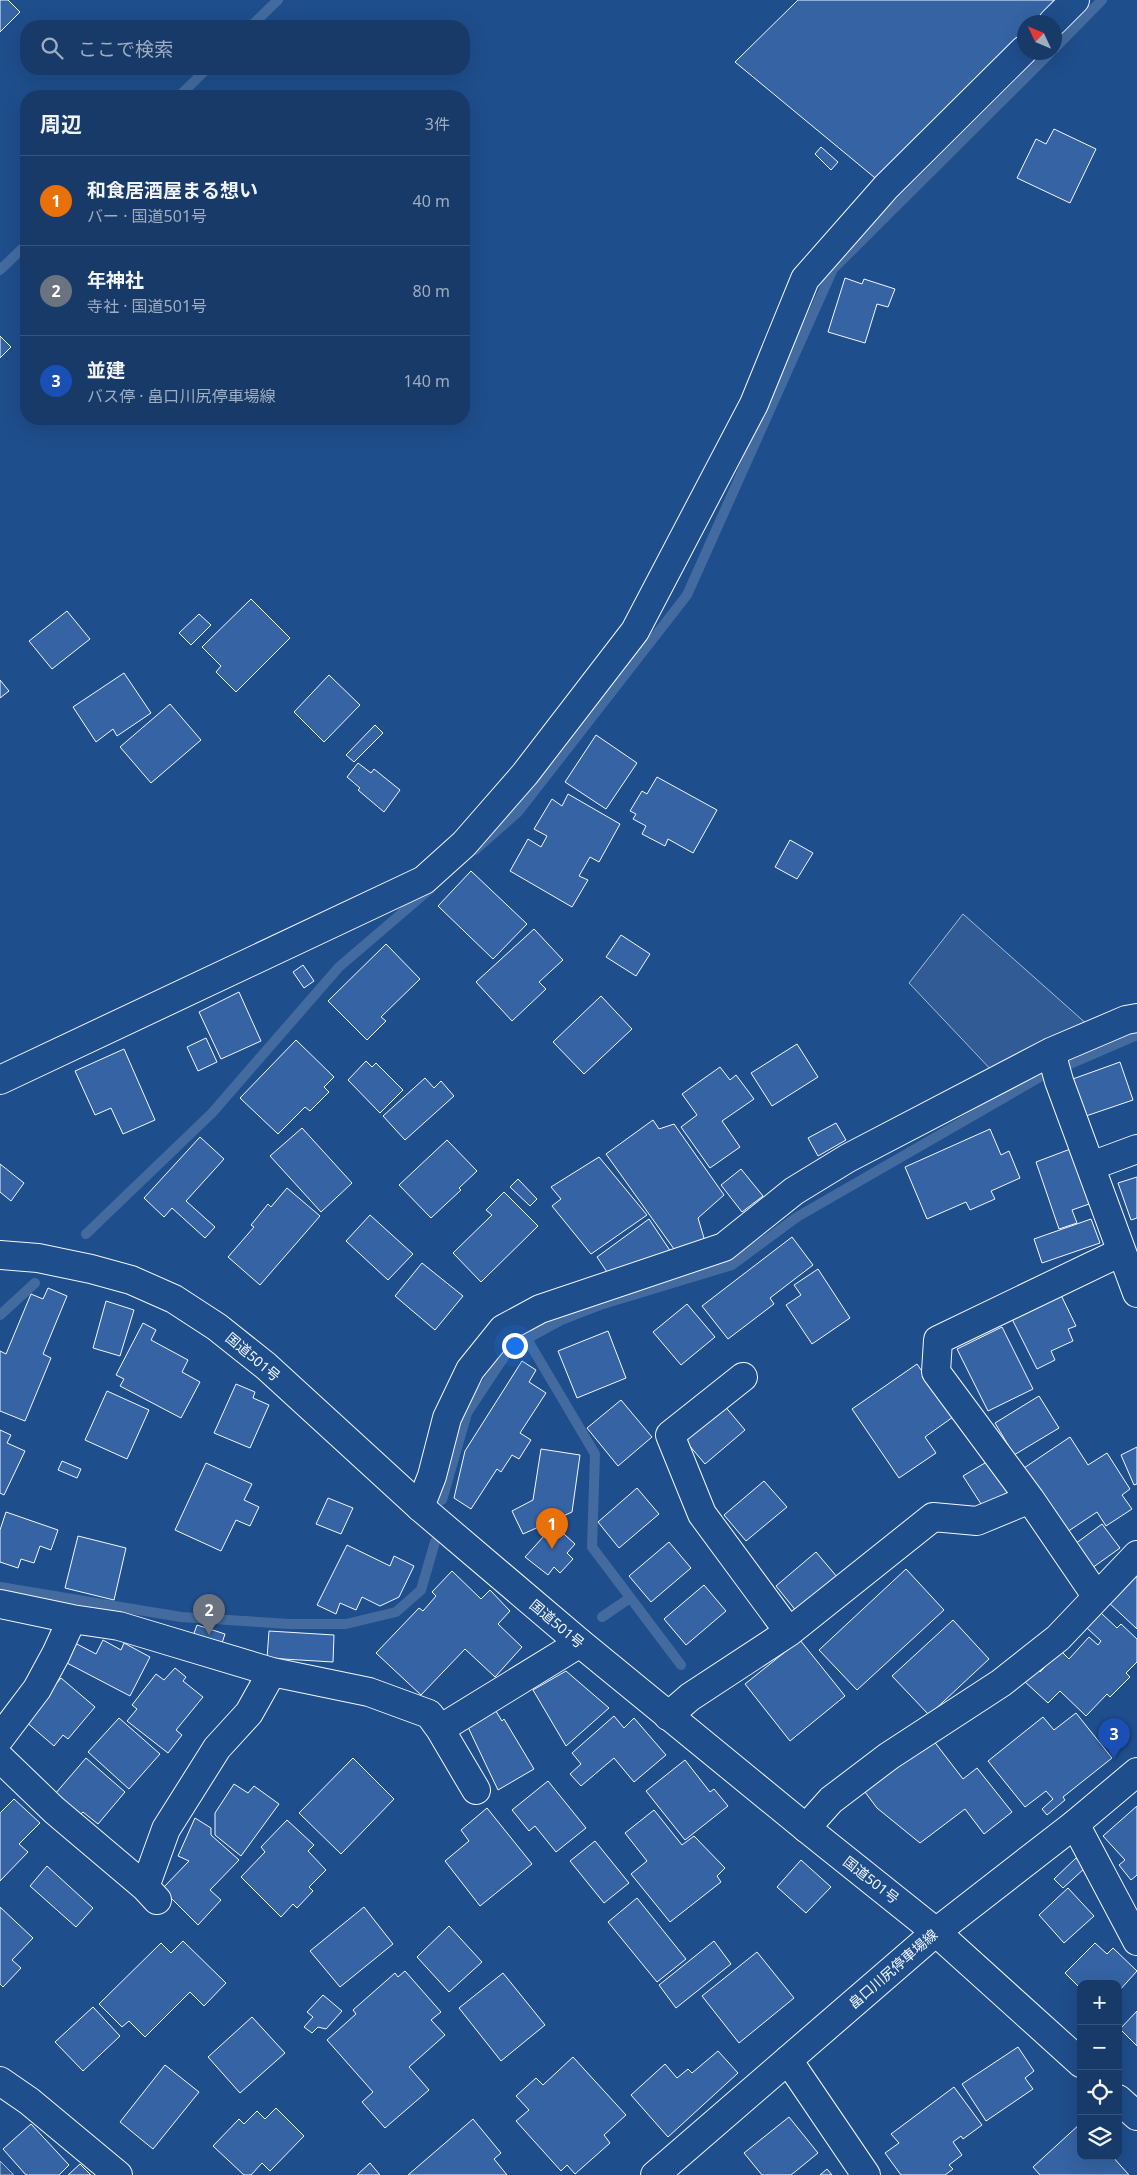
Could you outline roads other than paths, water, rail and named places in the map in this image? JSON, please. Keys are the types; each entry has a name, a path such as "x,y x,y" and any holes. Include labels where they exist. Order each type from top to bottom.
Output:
{"main road":[{"path":"1059,15 1075,0"},
{"path":"0,1080 424,880 464,844 525,774 635,631 754,404 805,279 886,187 1017,57"},
{"path":"420,1507 432,1476 447,1418 470,1370 503,1329 540,1309 724,1247 794,1191 848,1158 1051,1052 1126,1020 1137,1018"},
{"path":"1051,1052 1059,1081 1092,1166 1137,1293"},
{"path":"1092,1166 1137,1149"},
{"path":"1097,1597 1030,1499 936,1372 938,1340 1122,1252"},
{"name":"国道501号","path":"0,1255 38,1258 131,1280 174,1299 217,1327 266,1366 420,1507 580,1643 936,1932 1077,2059"},
{"path":"743,1377 670,1435 702,1514 789,1632"},
{"path":"668,1716 690,1697 789,1632 933,1517 977,1521 1030,1499"},
{"path":"806,1828 831,1800 889,1756 1001,1683 1058,1638 1137,1555"},
{"path":"0,1604 72,1620 119,1626 272,1672 369,1692 429,1714 476,1790"},
{"path":"0,1738 37,1689 72,1620"},
{"path":"440,1729 580,1643"},
{"path":"0,1758 54,1810 152,1894 166,1829 217,1748 249,1713 272,1672"},
{"name":"畠口川尻停車場線","path":"655,2175 936,1932 1137,1772"},
{"path":"1074,1824 1137,1941"},
{"path":"788,2060 866,2175"},
{"path":"0,2081 29,2101 118,2175"},
{"path":"1122,2103 1137,2116"}],"waterway":[{"path":"257,20 278,0"},
{"path":"1062,41 1102,0"},
{"path":"475,850 518,812 687,595 833,269 1043,60"},
{"path":"185,90 201,75"},
{"path":"0,270 20,251"},
{"path":"86,1234 212,1113 339,967 430,889"},
{"path":"442,1500 467,1413 510,1348 561,1320 600,1305 732,1265 797,1217 1040,1077 1137,1035"},
{"path":"0,1315 35,1283"},
{"path":"527,1339 595,1454 592,1547 681,1665"},
{"path":"0,1587 181,1617 289,1624 346,1624 396,1612 421,1590 435,1542"},
{"path":"602,1617 630,1598"}],"place":[{"name":"和食居酒屋まる想い","path":"552,1549"},
{"name":"年神社","path":"209,1635"},
{"name":"並建","path":"1114,1759"}]}
